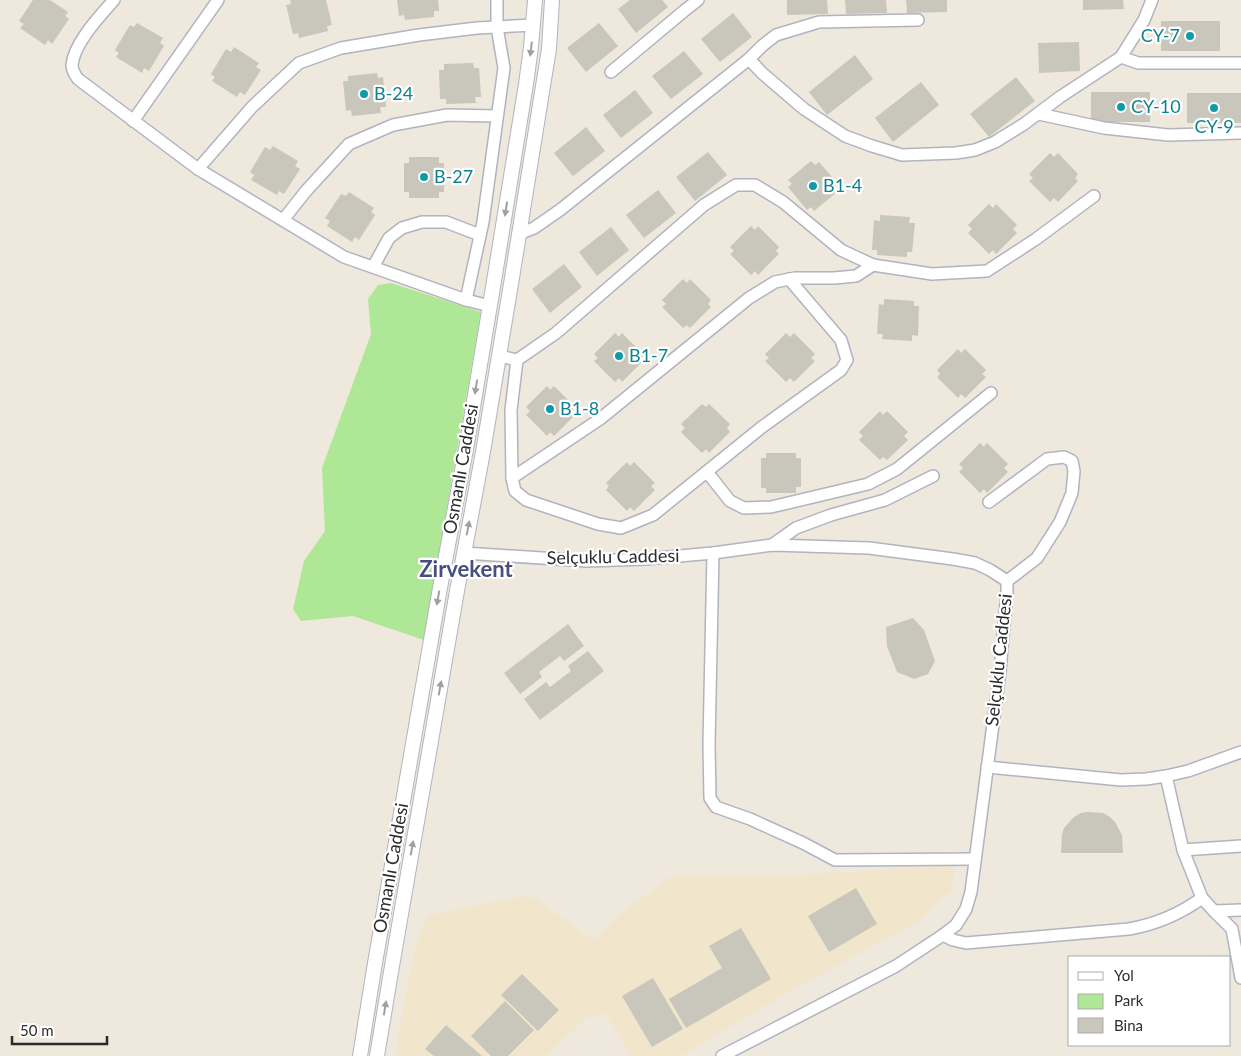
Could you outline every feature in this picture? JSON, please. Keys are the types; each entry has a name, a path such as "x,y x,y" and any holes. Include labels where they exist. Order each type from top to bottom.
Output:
{"street":[{"path":"114,0 89,28 75,54 72,67 78,79 198,169 344,257 466,300 490,306"},
{"path":"133,121 218,0"},
{"path":"466,300 483,222 504,68 497,27 497,0"},
{"name":"Osmanlı Caddesi","path":"360,1056 374,963 490,306 526,84 535,0"},
{"name":"Osmanlı Caddesi","path":"378,1056 393,956 499,356 543,86 552,0"},
{"path":"611,72 698,0"},
{"path":"749,59 762,73 804,109 845,136 902,154 956,153 975,150 995,142 1121,58 1144,20 1152,0"},
{"path":"519,234 534,228 560,210 749,59 776,35 819,22 918,20"},
{"path":"198,169 252,107 299,63 341,48 419,35 533,25"},
{"path":"1121,58 1138,63 1241,63"},
{"path":"1039,114 1104,128 1168,135 1241,133"},
{"path":"283,220 306,191 349,144 393,125 447,115 498,116"},
{"path":"482,354 517,360 556,333 704,205 736,185 755,185 769,193 783,202 840,250 874,265 932,274 987,271 1036,239 1094,196"},
{"path":"373,267 389,238 402,228 422,222 446,222 480,235"},
{"path":"512,478 600,419 749,298 775,282 796,278 856,276 874,265"},
{"path":"517,360 511,410 512,478 515,491 526,500 598,524 621,528 653,515 762,427 840,370 847,360 840,340 790,279"},
{"path":"707,472 730,501 744,508 771,507 868,484 897,469 991,393"},
{"path":"989,502 1046,459 1064,457 1072,462 1074,471 1072,493 1060,522 1037,558 1007,581"},
{"path":"772,545 796,528 831,515 885,500 933,476"},
{"name":"Selçuklu Caddesi","path":"464,553 588,561 646,559 772,545 869,548 975,563 1007,581 1000,671 971,892 966,909 956,925 896,966 722,1056"},
{"path":"446,552 464,553"},
{"path":"713,553 709,744 710,798 716,807 750,818 835,860 975,859"},
{"path":"987,767 1121,780 1146,779 1188,771 1241,752"},
{"path":"1166,776 1183,850 1202,898 1232,929 1241,978"},
{"path":"1183,850 1241,846"},
{"path":"943,935 966,943 1129,929 1162,921 1190,907 1202,898"},
{"path":"1214,911 1241,910"}],"shaded area":[{"path":"954,865 952,891 938,902 921,920 792,990 680,1056 630,1056 609,1018 602,1013 586,1018 546,1056 396,1056 399,1030 417,940 429,915 526,896 535,898 593,940 622,912 672,876 796,875"}],"green space":[{"path":"391,283 481,312 424,640 353,616 301,621 293,609 304,561 325,531 322,468 371,334 368,299 378,285"}],"building":[{"path":"33,0 50,0 68,12 65,16 69,19 52,44 48,40 45,45 20,28 24,24 19,21"},
{"path":"290,0 326,0 332,25 327,26 328,31 299,38 298,33 293,34 286,5 291,4"},
{"path":"397,0 438,0 439,11 434,11 434,17 405,20 404,15 399,16"},
{"path":"630,0 662,0 668,7 636,33 618,9"},
{"path":"787,0 827,0 828,14 787,15"},
{"path":"845,0 886,0 887,13 846,14"},
{"path":"906,0 947,0 947,12 907,13"},
{"path":"1083,0 1123,0 1124,9 1083,10"},
{"path":"733,13 752,37 720,62 701,39"},
{"name":"CY-7","path":"1161,21 1220,21 1220,51 1161,51"},
{"path":"137,23 163,38 160,43 164,46 149,71 144,68 142,73 116,57 119,53 115,50 130,25 134,27"},
{"path":"599,23 618,46 586,72 567,48"},
{"path":"1079,42 1080,71 1039,73 1038,43"},
{"path":"234,47 259,63 256,67 261,70 245,95 240,92 237,97 212,81 215,77 211,74 226,49 231,52"},
{"path":"684,51 703,74 671,99 652,76"},
{"path":"855,55 873,79 827,115 809,92"},
{"path":"473,63 474,68 479,68 481,97 475,97 476,103 446,104 446,99 440,99 439,70 444,70 444,64"},
{"name":"B-24","path":"377,73 378,78 383,77 386,107 380,107 381,113 352,116 351,110 346,111 343,81 348,81 348,76"},
{"path":"1016,77 1035,101 989,137 970,114"},
{"path":"921,82 939,105 893,142 875,118"},
{"path":"635,90 653,113 621,138 603,115"},
{"name":"CY-10","path":"1091,92 1150,92 1150,122 1091,122"},
{"name":"CY-9","path":"1187,93 1241,93 1241,123 1187,123"},
{"path":"586,127 605,151 573,176 554,153"},
{"path":"273,146 298,161 295,166 300,169 284,194 279,191 277,195 251,180 254,175 250,172 265,147 270,150"},
{"path":"708,152 727,175 695,201 676,177"},
{"path":"1050,153 1054,157 1058,153 1078,174 1075,178 1078,181 1058,202 1054,198 1050,202 1029,181 1033,178 1029,174"},
{"name":"B-27","path":"409,157 439,157 439,163 444,163 444,192 439,192 439,198 409,198 409,192 404,192 404,163 409,163"},
{"name":"B1-4","path":"811,161 815,165 819,162 838,184 834,188 837,192 814,211 811,207 807,210 788,187 792,184 788,180"},
{"path":"658,190 676,213 644,238 626,215"},
{"path":"349,192 374,208 371,212 375,215 359,240 355,237 352,242 327,226 330,221 325,218 341,194 346,196"},
{"path":"989,204 993,208 996,204 1017,225 1013,229 1017,233 996,254 993,250 989,254 968,233 972,229 968,225"},
{"path":"880,215 910,217 909,223 915,223 912,252 907,252 907,257 877,255 877,250 872,250 874,220 880,221"},
{"path":"751,226 755,230 758,226 779,247 776,251 779,254 758,275 755,271 751,275 730,254 734,251 730,247"},
{"path":"611,227 629,250 597,276 579,252"},
{"path":"564,264 582,287 550,313 532,289"},
{"path":"683,279 687,283 690,279 711,300 708,304 711,307 690,328 687,325 683,328 662,307 666,304 662,300"},
{"path":"884,299 914,301 914,306 919,306 918,336 912,335 912,341 882,339 883,334 877,334 879,304 884,305"},
{"name":"B1-7","path":"615,333 619,337 622,333 643,354 640,358 643,361 622,382 619,378 615,382 594,361 598,358 594,354"},
{"path":"786,333 790,337 794,333 815,354 811,358 815,361 794,382 790,378 786,382 765,361 769,358 765,354"},
{"path":"958,349 961,353 965,349 986,370 982,374 986,377 965,398 961,394 958,398 937,377 940,374 937,370"},
{"name":"B1-8","path":"547,386 550,390 554,386 575,407 571,411 575,415 554,436 550,432 547,436 526,415 530,411 526,407"},
{"path":"702,404 706,407 709,404 730,424 727,428 730,432 709,453 706,449 702,453 681,432 685,428 681,424"},
{"path":"880,411 883,415 887,411 908,432 904,436 908,440 887,460 883,457 880,460 859,440 863,436 859,432"},
{"path":"980,443 984,447 987,443 1008,464 1004,468 1008,472 987,493 984,489 980,493 959,472 963,468 959,464"},
{"path":"766,453 796,453 796,458 801,458 801,487 796,487 796,493 766,493 766,488 761,488 761,458 766,458"},
{"path":"627,462 630,466 634,462 655,483 651,486 655,490 634,511 630,507 627,511 606,490 609,486 606,483"},
{"path":"913,618 924,630 935,661 928,674 914,679 897,672 887,646 886,627"},
{"path":"568,624 584,646 564,661 560,656 539,672 542,677 520,694 504,673"},
{"path":"588,651 604,671 540,720 524,699 546,682 550,687 571,671 568,666"},
{"path":"1088,812 1103,813 1115,822 1122,835 1123,853 1061,853 1064,828 1074,817"},
{"path":"856,888 877,924 829,952 808,916"},
{"path":"741,928 771,979 686,1028 669,999 722,968 709,946"},
{"path":"522,974 559,1010 538,1031 501,995"},
{"path":"653,978 683,1029 652,1047 622,996"},
{"path":"505,1001 534,1030 508,1056 491,1056 471,1036"},
{"path":"446,1025 482,1056 434,1056 425,1049"}],"place":[{"name":"CY-7","path":"1190,36"},
{"name":"B-24","path":"364,94"},
{"name":"CY-10","path":"1121,107"},
{"name":"CY-9","path":"1214,108"},
{"name":"B-27","path":"424,177"},
{"name":"B1-4","path":"813,186"},
{"name":"B1-7","path":"619,356"},
{"name":"B1-8","path":"550,409"}],"district":[{"name":"Zirvekent","path":"466,569"}]}
